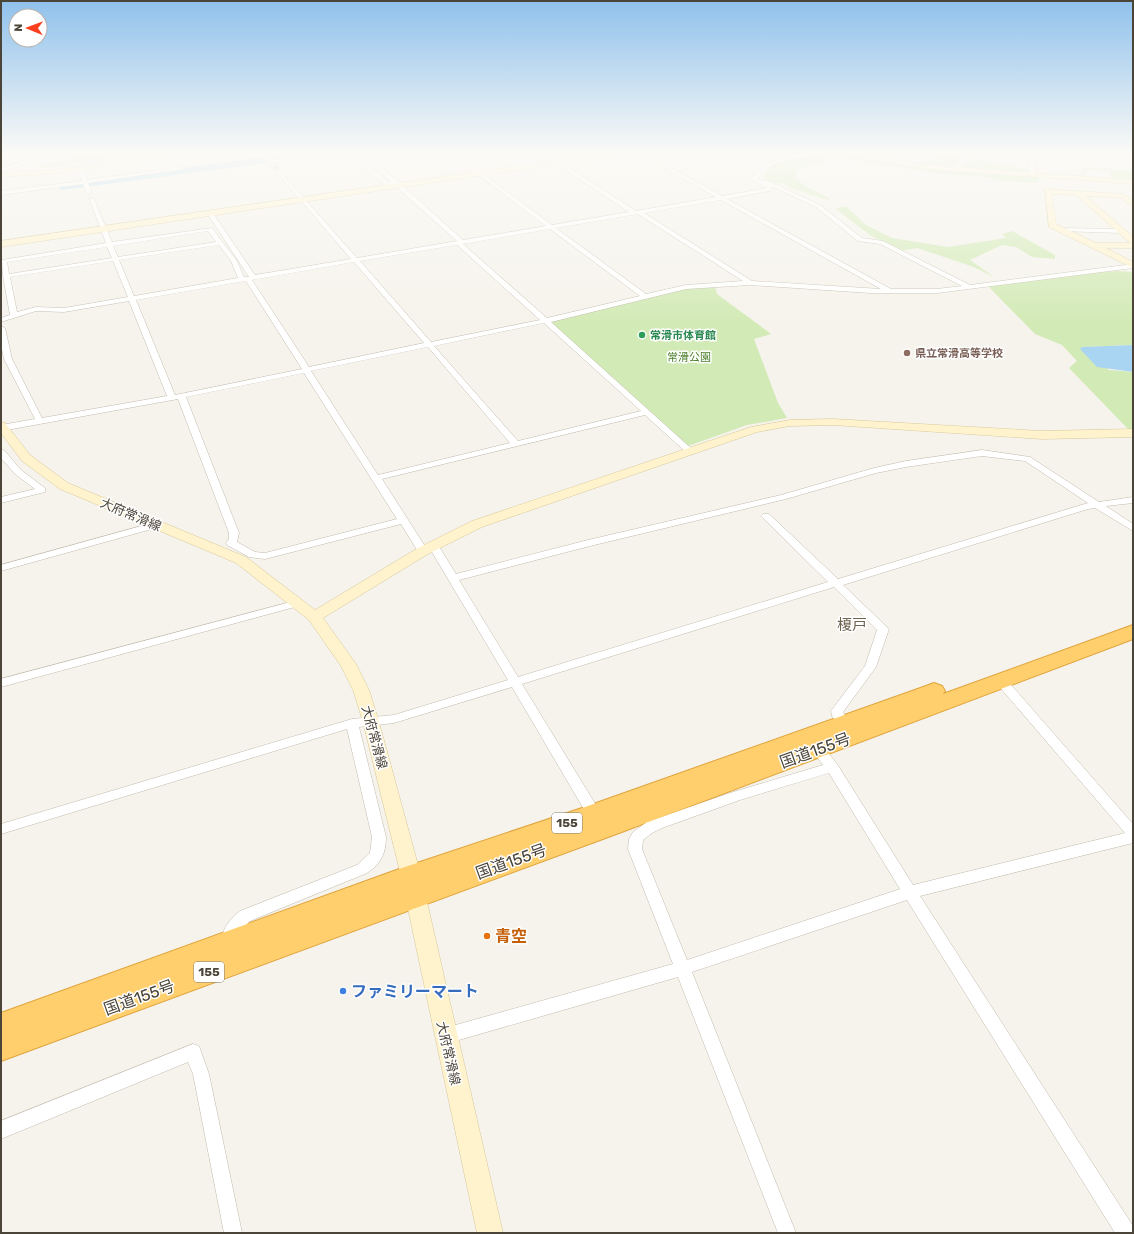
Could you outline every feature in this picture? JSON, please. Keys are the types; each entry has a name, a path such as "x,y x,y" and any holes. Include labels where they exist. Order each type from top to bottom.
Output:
{"highway":[{"name":"国道155号","path":"1,1047 594,814 1133,620"},
{"name":"国道155号","path":"1,1027 229,944 414,886 817,749 1133,632"}],"street":[{"path":"96,211 131,299 176,396 234,533 234,540 231,543 252,555 265,556 404,520"},
{"path":"1,244 227,211"},
{"path":"313,211 515,443"},
{"path":"422,211 544,321 594,363 690,451"},
{"path":"529,211 644,296"},
{"path":"633,211 750,283"},
{"path":"1,320 42,308 56,311 131,299 651,211"},
{"path":"744,211 892,292"},
{"path":"824,211 860,240 880,242 969,287"},
{"path":"1050,211 1052,225 1091,246 1133,265"},
{"path":"1098,211 1133,242"},
{"path":"210,213 248,279 376,478 404,520 453,578 594,814"},
{"path":"14,315 9,286 6,284 4,260 210,229 219,243 248,279"},
{"path":"1061,230 1121,231"},
{"path":"6,276 219,243"},
{"path":"1091,246 1133,245"},
{"path":"2,427 176,396 306,370 544,321 686,287 750,283 892,292 937,291 1133,265"},
{"path":"1,328 8,359 40,421"},
{"path":"376,478 646,412"},
{"path":"314,617 429,549 477,524 755,429 798,422 833,422 1035,435 1133,433"},
{"name":"大府常滑線","path":"2,427 26,458 64,486 242,560 314,617 348,664 361,690 371,722 414,886 444,1036 490,1233"},
{"path":"1,452 18,472 42,490 1,500"},
{"path":"453,578 588,543 768,501 874,471 906,464 982,453 1027,459 1133,528"},
{"path":"1,829 352,723 394,720 1097,504 1133,500"},
{"path":"766,516 870,615 883,631 870,667 837,711 838,716 844,724"},
{"path":"1,568 156,525"},
{"path":"1,683 298,603"},
{"path":"1001,682 1133,833"},
{"path":"229,944 231,931 236,923 245,916 362,869 371,864 377,858 379,837 352,723"},
{"path":"817,749 832,767 1126,1233"},
{"path":"787,1233 681,969 635,849 638,836 645,830 726,798 832,767"},
{"path":"444,1036 681,969 911,892 1133,837"},
{"path":"1,1130 193,1052 201,1074 233,1233"}],"green space":[{"path":"838,211 851,211 866,225 892,238 948,247 1006,238 1002,234 1012,231 1055,255 1055,259 1032,257 1016,247 1002,245 970,260 994,277 974,267 917,248 900,251 870,235"},
{"path":"1119,271 1133,272 1133,345 1082,347 1109,370 1133,372 1133,429 1128,429 1069,368 1077,361 1062,345 1035,334 988,286 1083,273"},
{"name":"常滑公園","path":"715,286 717,294 771,334 754,339 778,403 787,418 747,425 688,446 549,322 689,288"}],"water":[{"path":"1133,345 1133,372 1097,367 1080,349 1082,347"}],"place":[{"name":"常滑市体育館","path":"642,335"},
{"name":"県立常滑高等学校","path":"907,353"},
{"name":"青空","path":"487,936"},
{"name":"ファミリーマート","path":"343,991"}],"district":[{"name":"榎戸","path":"852,625"}]}
